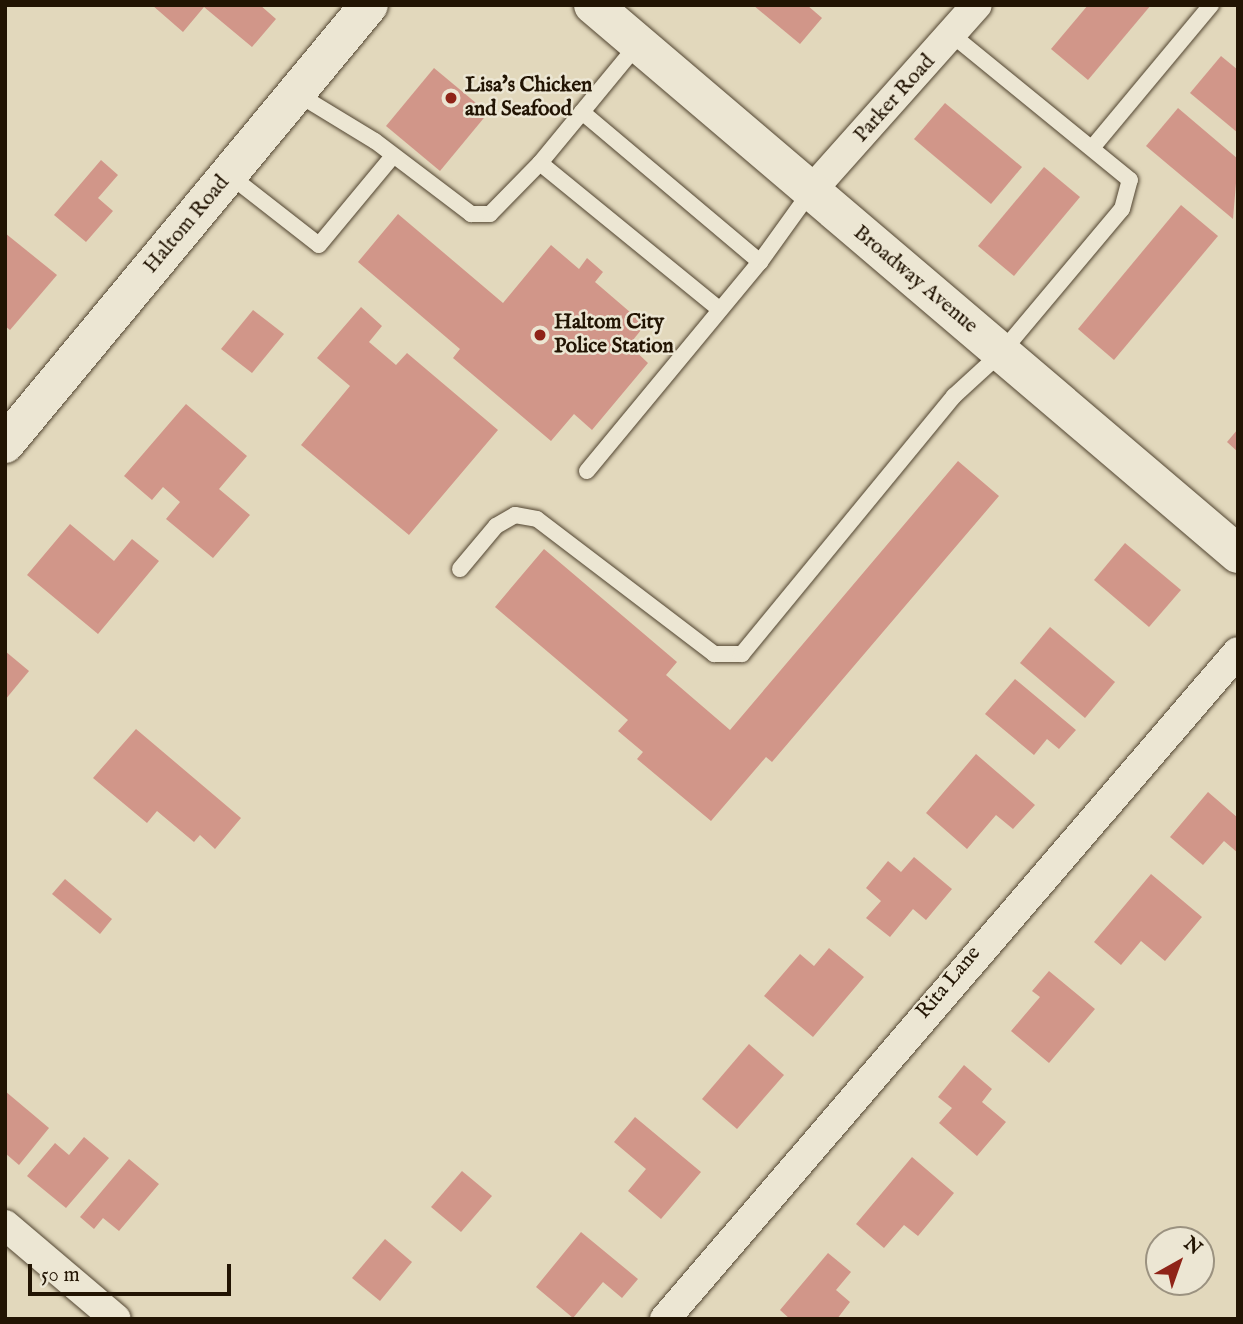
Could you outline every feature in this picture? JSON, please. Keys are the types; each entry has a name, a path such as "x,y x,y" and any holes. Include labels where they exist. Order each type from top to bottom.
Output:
{"main road":[{"name":"Haltom Road","path":"5,444 369,5"},
{"name":"Broadway Avenue","path":"593,5 1238,554"}],"street":[{"name":"Parker Road","path":"811,191 977,5"},
{"name":"Rita Lane","path":"665,1319 1238,652"},
{"path":"5,1225 117,1319"}],"lane":[{"path":"1092,148 1211,5"},
{"path":"460,569 496,526 515,515 537,519 714,654 742,654 954,396 1002,353 1122,209 1130,180 953,35"},
{"path":"296,93 393,156 471,214 490,214 540,163 638,44"},
{"path":"582,112 760,262"},
{"path":"228,174 319,245 393,156"},
{"path":"540,163 720,310"},
{"path":"587,471 760,262 811,191"}],"building":[{"path":"152,5 260,5 276,19 252,47 204,7 183,32"},
{"path":"753,5 807,5 822,18 800,44"},
{"path":"1088,5 1151,5 1088,80 1051,49"},
{"path":"1221,56 1238,70 1238,133 1190,93"},
{"path":"434,68 488,113 440,171 386,126"},
{"path":"945,103 1022,167 991,204 914,139"},
{"path":"1178,108 1238,159 1233,219 1146,146"},
{"path":"101,160 118,175 98,198 113,211 86,242 54,215"},
{"path":"1044,167 1080,197 1014,276 978,246"},
{"path":"1181,205 1218,236 1114,360 1078,329"},
{"name":"Haltom City Police Station","path":"398,214 503,303 551,245 579,269 587,258 603,272 595,282 645,325 629,345 648,363 592,430 574,414 551,441 453,358 460,349 358,262"},
{"path":"5,233 57,275 10,330 5,326"},
{"path":"361,307 382,326 369,342 396,365 407,353 498,430 409,535 301,445 350,386 317,358"},
{"path":"253,310 284,334 252,373 221,349"},
{"path":"186,404 247,456 219,489 250,515 213,558 166,519 180,502 163,487 152,500 124,476"},
{"path":"1238,429 1238,452 1227,442"},
{"path":"958,461 999,496 772,762 766,757 711,821 637,759 643,752 618,731 628,720 495,607 544,549 677,662 666,675 730,730"},
{"path":"70,524 114,561 132,539 159,561 98,634 27,575"},
{"path":"1125,543 1181,590 1149,627 1094,580"},
{"path":"1050,627 1115,682 1085,718 1020,663"},
{"path":"5,651 29,671 5,700"},
{"path":"1015,679 1076,730 1059,749 1047,739 1034,755 985,714"},
{"path":"136,729 241,818 215,849 200,835 194,842 157,811 147,823 93,778"},
{"path":"976,754 1035,805 1013,829 996,815 967,849 926,813"},
{"path":"1208,792 1238,818 1238,853 1224,841 1203,865 1170,837"},
{"path":"914,857 952,889 926,920 913,909 890,937 866,918 881,901 866,888 888,861 901,872"},
{"path":"1151,874 1202,917 1165,961 1141,941 1121,965 1094,942"},
{"path":"65,879 112,919 100,934 52,894"},
{"path":"829,948 864,977 813,1037 764,996 800,954 814,966"},
{"path":"1049,971 1095,1009 1049,1063 1011,1031 1040,997 1032,991"},
{"path":"749,1044 784,1075 737,1129 702,1099"},
{"path":"964,1065 992,1089 982,1102 1006,1122 977,1156 939,1123 952,1108 938,1097"},
{"path":"5,1091 49,1128 19,1165 5,1153"},
{"path":"635,1117 701,1172 661,1219 628,1191 646,1169 614,1142"},
{"path":"84,1137 109,1158 66,1208 27,1176 55,1143 69,1155"},
{"path":"912,1157 954,1193 918,1236 904,1225 884,1248 856,1224"},
{"path":"129,1159 159,1184 119,1231 103,1218 94,1229 80,1217"},
{"path":"462,1171 492,1196 461,1232 431,1207"},
{"path":"581,1232 638,1279 622,1298 603,1282 573,1318 536,1287"},
{"path":"385,1239 412,1262 380,1301 352,1278"},
{"path":"828,1253 851,1272 836,1290 850,1302 837,1319 790,1319 780,1310"}],"place":[{"name":"Lisa's Chicken and Seafood","path":"451,98"},
{"name":"Haltom City Police Station","path":"540,335"}]}
